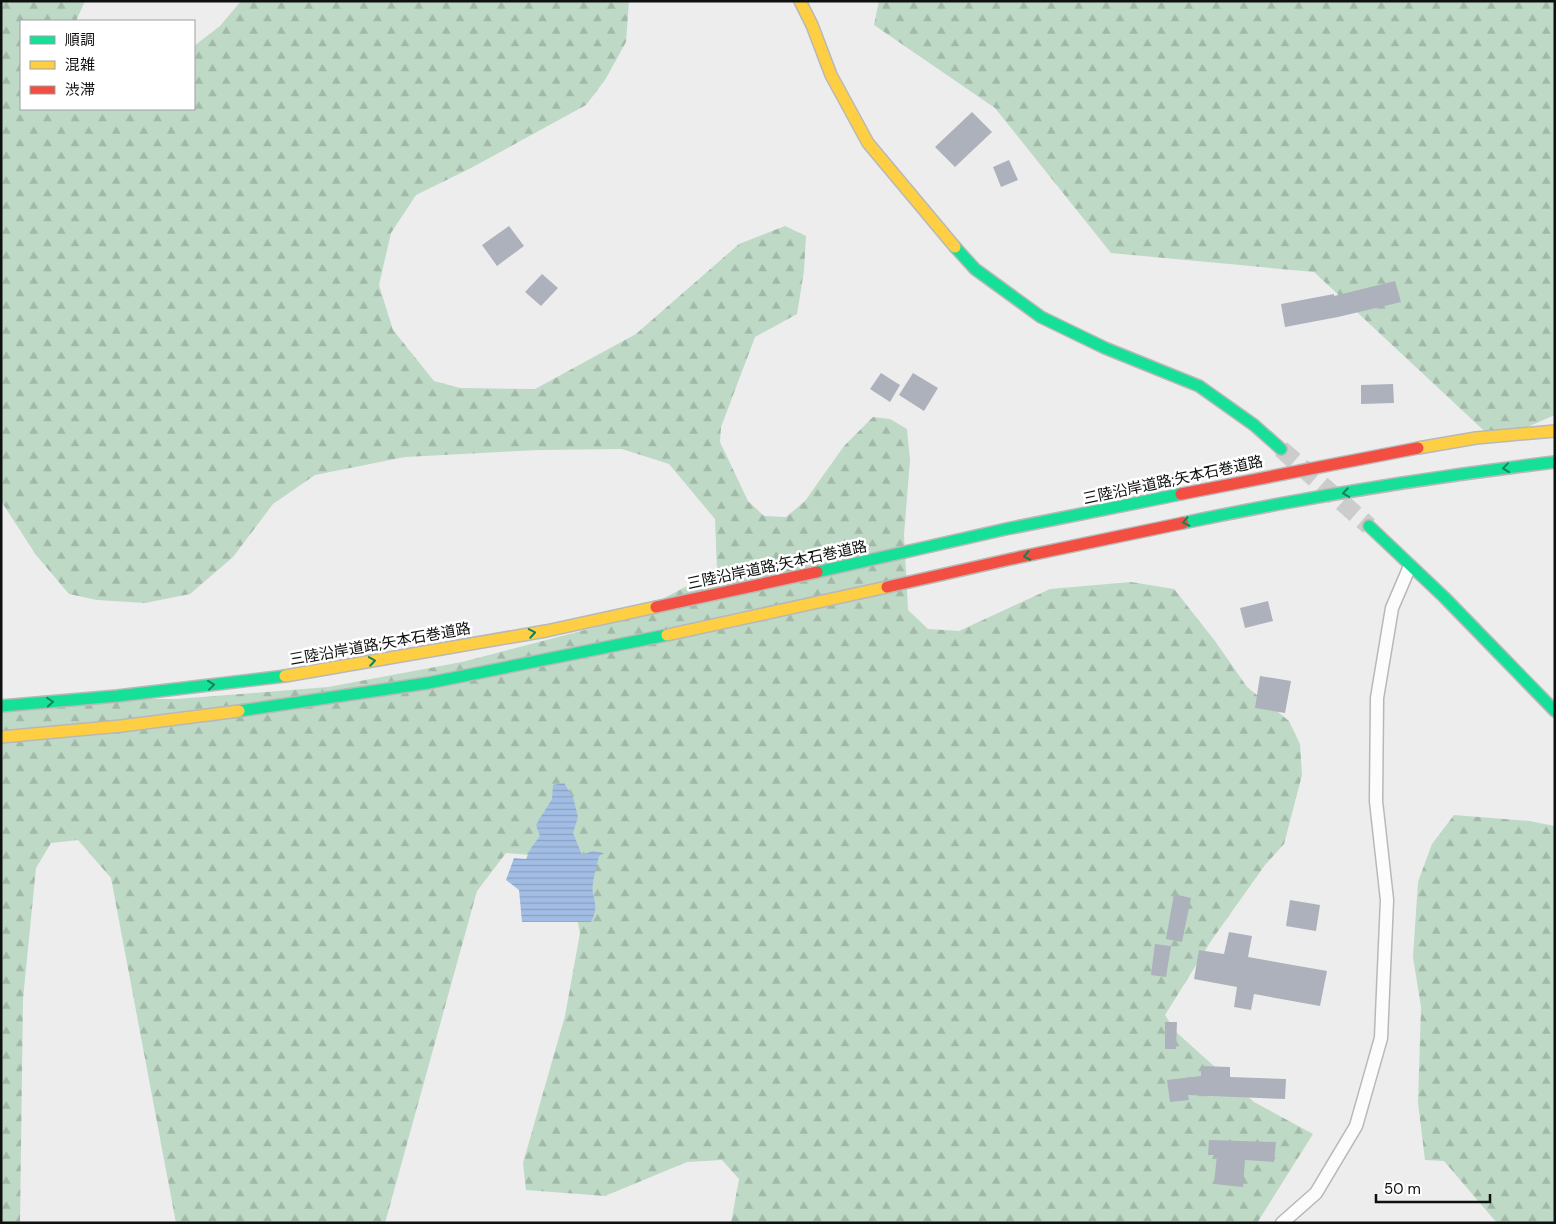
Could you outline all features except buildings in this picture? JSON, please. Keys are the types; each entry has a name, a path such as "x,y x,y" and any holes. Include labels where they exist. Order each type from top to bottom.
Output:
{"main road":[{"path":"800,1 812,25 831,75 868,143 936,225 976,269 1041,317 1105,348 1199,386 1254,425 1281,449"},
{"name":"三陸沿岸道路;矢本石巻道路","path":"1,706 117,696 271,678 432,651 565,626 756,586 1006,529 1273,475 1476,438 1555,431"},
{"path":"1,737 121,726 275,706 428,683 756,617 1010,559 1273,504 1488,470 1555,462"},
{"path":"1370,526 1444,597 1555,711"}],"street":[{"path":"1282,1223 1316,1193 1356,1126 1381,1038 1387,900 1376,801 1377,698 1392,608 1410,566"}],"green space":[{"path":"1,1 85,1 76,20 20,20 20,110 195,110 195,45 220,26 241,1 629,1 626,42 605,80 586,105 471,168 416,195 391,233 379,285 393,330 434,381 460,388 535,389 636,334 739,244 785,226 806,236 804,271 797,314 755,337 721,427 720,442 748,501 764,516 786,517 805,501 844,446 873,417 890,419 907,429 910,460 904,535 908,610 928,629 959,631 1050,589 1131,582 1174,589 1215,641 1247,687 1289,721 1300,744 1302,775 1284,844 1265,865 1211,941 1165,1015 1176,1032 1254,1102 1313,1134 1257,1223 731,1223 739,1179 722,1160 687,1162 605,1196 526,1190 523,1163 565,1016 580,933 573,897 532,855 506,853 477,891 385,1223 176,1223 111,878 78,840 51,843 36,868 23,999 20,1223 1,1223 1,699 177,699 328,687 462,662 623,620 717,570 715,519 669,464 622,449 538,450 405,457 315,475 273,504 233,557 190,594 145,603 97,600 69,594 36,555 1,501"},
{"path":"879,1 1555,1 1555,415 1495,441 1314,272 1111,253 995,108 874,25"},
{"path":"1454,815 1529,821 1555,826 1555,1223 1497,1223 1444,1161 1425,1160 1418,1103 1421,1007 1413,957 1418,882 1432,844"}],"water":[{"path":"564,783 573,797 578,817 573,833 582,855 592,851 604,853 599,856 593,880 594,915 591,922 522,922 519,890 506,880 514,858 526,859 540,836 536,825 552,799 553,785"}],"tunnel":[{"path":"1281,449 1369,526"}],"traffic: fast":[{"path":"955,247 975,269 1041,317 1105,348 1199,386 1254,425 1281,449"},
{"path":"1183,523 1368,488 1555,462"},
{"path":"817,572 1006,529 1181,494"},
{"path":"1369,526 1444,597 1555,711"},
{"path":"239,711 428,683 667,635"},
{"path":"1,706 117,696 285,676"}],"traffic: slow":[{"path":"800,1 812,25 831,75 868,143 955,247"},
{"path":"1418,448 1476,438 1555,431"},
{"path":"667,635 887,587"},
{"path":"285,676 546,631 656,607"},
{"path":"1,737 121,726 239,711"}],"traffic: jam":[{"path":"1181,494 1418,448"},
{"path":"887,587 1183,523"},
{"path":"656,607 817,572"}]}
